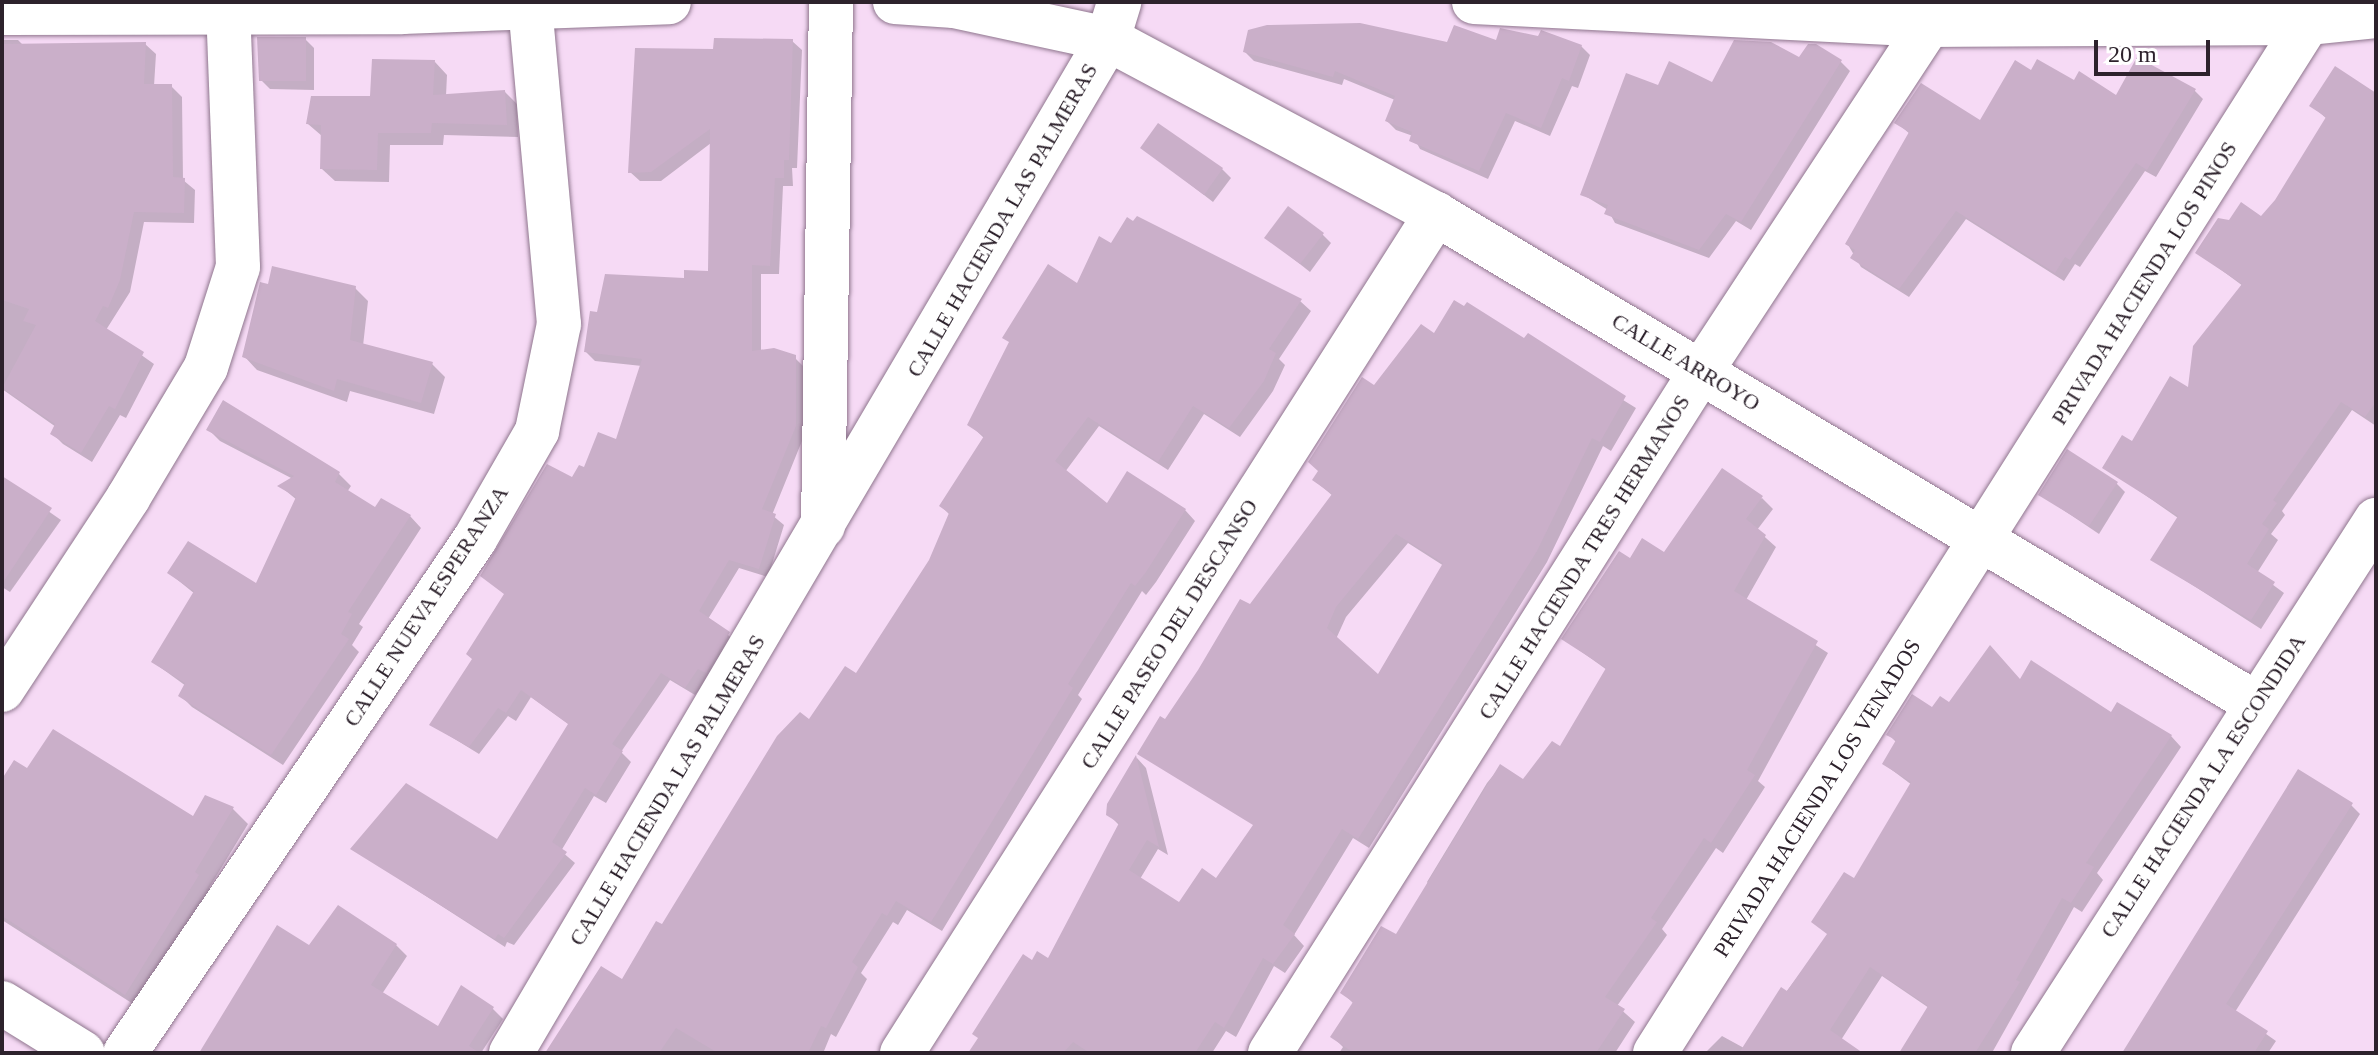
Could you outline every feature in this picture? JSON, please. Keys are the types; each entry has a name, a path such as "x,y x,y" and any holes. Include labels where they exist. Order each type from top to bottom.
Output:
{"street":[{"path":"2,13 669,2"},
{"name":"CALLE HACIENDA LAS PALMERAS","path":"823,526 831,2"},
{"name":"CALLE ARROYO","path":"895,2 953,4 1114,20 1702,370 1980,543 2255,703"},
{"path":"1474,2 1929,25 2308,23 2376,16"},
{"name":"CALLE NUEVA ESPERANZA","path":"125,1053 475,539 537,431 559,324 530,6"},
{"path":"2,690 206,367 238,267 228,10"},
{"name":"CALLE HACIENDA LAS PALMERAS","path":"511,1053 823,526 1114,20"},
{"name":"PRIVADA HACIENDA LOS PINOS","path":"1980,543 2308,23"},
{"name":"CALLE HACIENDA TRES HERMANOS","path":"1270,1053 1702,370 1929,25"},
{"name":"CALLE PASEO DEL DESCANSO","path":"902,1053 1436,214"},
{"name":"CALLE HACIENDA LA ESCONDIDA","path":"2033,1053 2255,703 2376,520"},
{"name":"PRIVADA HACIENDA LOS VENADOS","path":"1655,1053 1980,543"},
{"path":"2,1003 83,1053"}],"building":[{"path":"1360,23 1447,42 1454,25 1496,40 1500,28 1538,36 1541,30 1582,45 1569,81 1562,78 1541,128 1506,113 1479,171 1409,141 1412,132 1385,121 1395,96 1335,71 1333,77 1243,52 1248,30 1267,25"},
{"path":"257,37 306,37 306,81 259,81"},
{"path":"714,38 793,39 789,160 784,160 784,178 775,178 770,266 752,265 752,351 774,348 796,355 796,426 762,509 776,514 759,569 729,560 699,611 730,632 706,673 698,669 685,688 661,673 612,744 623,751 596,795 585,788 552,842 567,852 504,938 498,934 495,939 350,849 406,783 497,839 568,724 521,690 506,713 498,708 469,747 429,725 472,659 466,654 504,594 480,576 547,464 572,477 579,465 584,467 598,432 616,439 642,359 584,352 590,311 597,312 605,274 684,278 684,270 708,271 710,129 651,172 628,173 635,48 713,49"},
{"path":"1734,40 1771,42 1799,57 1808,44 1816,44 1842,60 1741,222 1726,214 1699,250 1604,214 1608,205 1580,195 1626,73 1658,85 1669,61 1712,82"},
{"path":"146,42 144,84 172,84 173,177 185,178 184,213 134,212 120,280 108,308 103,306 95,321 144,352 115,409 109,406 81,453 50,434 55,424 2,388 36,325 23,321 29,309 2,300 2,44"},
{"path":"2137,57 2196,89 2147,170 2136,163 2070,260 2065,257 2055,273 1956,211 1899,289 1850,258 1855,250 1845,244 1909,132 1894,123 1921,83 1980,120 2015,60 2031,70 2037,59 2074,80 2079,71 2116,95"},
{"path":"372,59 435,60 433,95 505,90 507,125 432,123 431,133 378,133 377,170 320,169 321,125 306,124 311,96 370,96"},
{"path":"2335,66 2376,93 2376,402 2365,417 2341,402 2273,500 2277,503 2262,524 2269,529 2247,564 2275,582 2251,620 2150,560 2178,516 2102,468 2122,435 2132,441 2170,376 2188,387 2193,346 2242,284 2195,253 2218,218 2229,220 2241,202 2261,216 2275,200 2326,117 2309,106"},
{"path":"1158,123 1223,168 1204,195 1140,148"},
{"path":"1288,206 1324,233 1300,264 1264,238"},
{"path":"1137,216 1302,299 1269,349 1276,353 1264,381 1229,428 1193,406 1158,462 1088,417 1055,461 1107,503 1127,471 1186,509 1146,572 1135,586 1131,583 1068,684 1073,688 931,922 896,901 887,916 882,913 852,962 858,967 826,1028 821,1026 808,1053 718,1053 676,1028 659,1053 545,1053 601,966 622,979 656,921 662,924 777,736 800,712 809,719 845,666 856,673 929,560 949,513 939,506 984,436 967,425 1009,342 1002,338 1048,264 1077,283 1099,236 1111,243 1127,217 1133,221"},
{"path":"272,266 356,286 350,340 433,362 421,403 337,379 334,391 242,357 260,282 268,284"},
{"path":"1454,300 1464,306 1467,302 1524,338 1528,333 1626,396 1600,442 1592,438 1537,551 1358,839 1342,829 1283,925 1295,934 1273,964 1263,958 1224,1028 1215,1022 1195,1053 1090,1053 1073,1042 1063,1053 968,1053 978,1038 972,1034 1023,954 1032,960 1037,951 1048,958 1119,823 1106,815 1107,804 1136,755 1159,847 1147,840 1129,870 1179,902 1202,868 1216,878 1253,825 1137,754 1160,716 1165,719 1198,670 1240,599 1250,604 1332,494 1312,480 1318,471 1308,462 1362,377 1374,385 1421,324 1434,333","holes":["1396,534 1443,563 1378,674 1327,628 1336,607"]},
{"path":"223,400 340,472 335,482 375,507 381,498 411,515 348,612 352,614 341,634 349,639 271,755 178,696 185,683 151,662 194,591 167,573 188,541 256,583 296,497 277,486 294,476 206,430"},
{"path":"2067,449 2118,482 2089,526 2038,495"},
{"path":"1722,468 1763,496 1746,519 1766,535 1734,591 1818,641 1747,770 1755,775 1711,843 1704,838 1651,918 1657,922 1605,997 1625,1009 1596,1053 1354,1053 1330,1037 1353,1002 1340,993 1381,926 1396,934 1500,764 1523,779 1552,741 1560,746 1606,668 1561,639 1619,551 1630,558 1642,538 1664,552"},
{"path":"2,476 52,508 2,584"},
{"path":"1990,645 2020,679 2031,660 2111,712 2117,702 2172,735 2086,863 2094,867 2071,903 2062,898 2016,980 2020,982 1975,1053 1899,1053 1928,1006 1870,967 1830,1030 1863,1053 1739,1053 1781,987 1787,991 1827,934 1811,922 1844,872 1854,878 1911,782 1882,764 1896,740 1886,735 1912,694 1932,707 1940,696 1949,702"},
{"path":"53,729 193,816 205,795 234,807 195,872 199,875 125,995 2,916 2,779 14,760 27,768"},
{"path":"2298,769 2353,803 2226,1004 2268,1031 2254,1053 2122,1053"},
{"path":"338,905 397,944 371,985 438,1026 461,985 494,1007 469,1046 480,1053 199,1053 277,925 309,945"}]}
